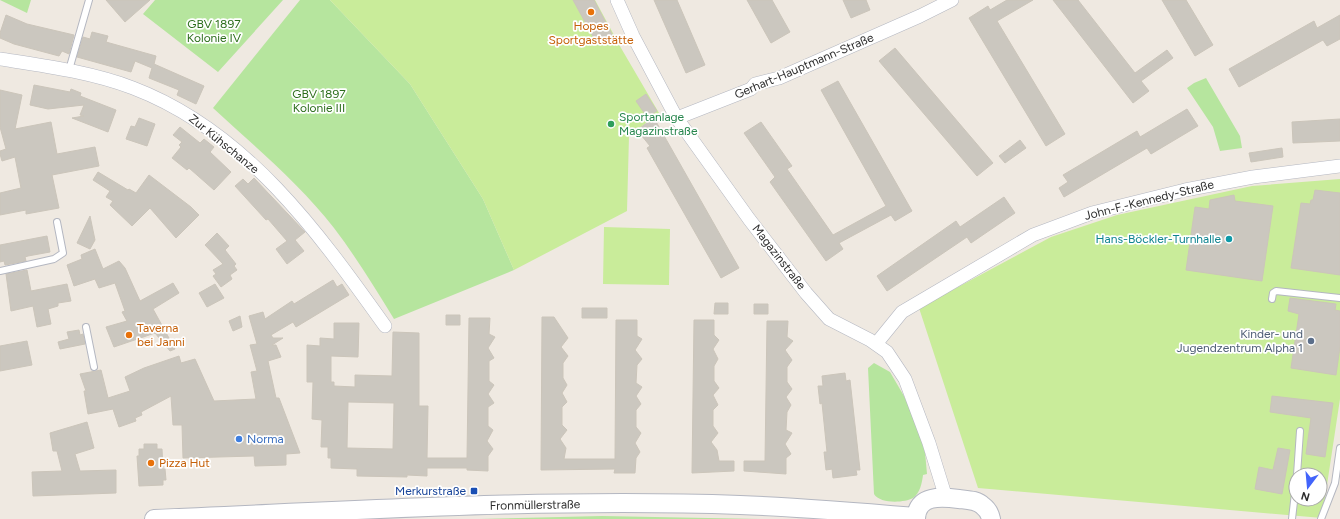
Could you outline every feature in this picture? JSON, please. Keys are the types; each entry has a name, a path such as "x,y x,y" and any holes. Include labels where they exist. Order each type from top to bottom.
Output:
{"main road":[{"name":"Fronmüllerstraße","path":"154,519 303,516 588,504 739,505 856,511 916,518 917,511 925,500 931,498 946,498 979,503 987,509 991,519"}],"street":[{"name":"Magazinstraße","path":"617,0 633,36 677,118 749,219 806,293 829,319 876,344 887,352 905,379 929,444 946,498"},
{"name":"Gerhart-Hauptmann-Straße","path":"677,118 751,89 755,84 779,78 920,16 952,0"},
{"name":"Zur Kühschanze","path":"0,59 69,70 113,81 155,97 196,119 250,163 296,207 329,248 385,326"},
{"name":"John-F.-Kennedy-Straße","path":"876,344 902,312 1033,235 1092,213 1185,190 1253,177 1340,166"}],"lane":[{"path":"69,70 89,0"},
{"path":"0,271 54,259 63,252 57,222"},
{"path":"1272,299 1273,293 1276,291 1340,298"},
{"path":"86,327 94,367"},
{"path":"1298,467 1300,432"},
{"path":"1321,519 1335,483 1340,448"},
{"path":"1292,519 1293,507"}],"green space":[{"path":"0,0 31,0 27,13"},
{"name":"GBV 1897 Kolonie IV","path":"155,0 283,0 218,72 143,14"},
{"name":"GBV 1897 Kolonie III","path":"300,0 330,0 410,84 483,199 514,270 394,319 350,250 320,211 276,165 213,108"},
{"path":"330,0 595,0 659,113 629,136 627,211 514,270 483,199 410,84"},
{"path":"1206,78 1240,136 1242,148 1220,151 1213,127 1187,88"},
{"path":"1340,179 1340,399 1328,478 1328,467 1288,467 1288,507 1324,507 1322,518 978,488 919,308 1051,237 1117,215 1252,186"},
{"path":"604,227 670,229 669,285 603,284"},
{"path":"874,363 890,372 904,396 915,421 925,452 927,474 923,475 920,488 915,496 909,500 892,502 881,500 874,494 868,368"},
{"path":"602,516 761,519 479,519"}],"building":[{"path":"106,0 150,0 125,22"},
{"path":"573,0 594,0 613,36 597,44"},
{"path":"654,0 677,0 705,65 686,73"},
{"path":"747,0 772,0 790,32 771,43"},
{"path":"843,0 866,0 870,10 851,18"},
{"path":"1007,0 1033,0 997,21 1065,134 1046,146 969,18 988,6 990,10"},
{"path":"1053,0 1078,0 1135,73 1167,50 1173,58 1141,81 1149,91 1133,103"},
{"path":"1162,0 1186,0 1213,45 1195,56"},
{"path":"6,15 27,24 74,35 69,54 62,51 59,56 14,44 0,38 0,33"},
{"path":"1340,15 1340,39 1327,46 1323,40 1239,87 1229,69 1314,21 1317,28"},
{"path":"92,32 108,36 106,42 156,56 154,64 204,86 196,104 177,95 179,90 149,78 152,68 135,61 131,72 77,57 83,37 90,39"},
{"path":"895,48 993,163 977,176 879,61"},
{"path":"838,81 912,211 895,221 891,215 839,243 843,249 826,261 770,182 775,177 744,133 761,122 792,166 787,169 833,235 886,206 821,90"},
{"path":"34,85 70,92 71,89 81,93 80,96 116,110 108,132 72,118 84,116 80,115 84,105 48,109 30,105"},
{"path":"0,90 22,95 15,129 51,122 57,154 95,147 99,166 52,175 59,208 26,214 26,210 0,215 0,193 21,188 15,157 2,161 0,154 0,151 6,149 0,127"},
{"path":"646,94 657,111 647,117 636,101"},
{"path":"1187,109 1198,126 1151,154 1147,148 1064,197 1059,188 1068,182 1063,175 1137,131 1140,137"},
{"path":"139,118 155,124 147,146 126,139 131,126 135,127"},
{"path":"654,118 739,268 721,278 647,148 650,146 637,130"},
{"path":"1340,119 1340,141 1293,143 1292,122"},
{"path":"180,127 200,143 204,139 214,147 210,152 231,172 214,190 189,168 187,170 172,158 181,147 179,145 182,142 173,135"},
{"path":"1020,140 1026,148 1005,163 999,156"},
{"path":"1282,148 1283,157 1251,162 1249,153"},
{"path":"98,172 128,190 129,189 136,193 149,175 191,207 199,215 176,238 150,208 132,226 110,205 113,201 106,197 110,191 93,180"},
{"path":"254,178 305,232 295,240 304,251 287,264 276,249 287,241 268,219 266,220 235,186 243,179 248,184"},
{"path":"1315,190 1340,193 1340,275 1291,268 1301,203 1310,204 1311,200 1313,200"},
{"name":"Hans-Böckler-Turnhalle","path":"1234,195 1235,201 1273,206 1262,281 1186,270 1195,207 1209,209 1210,200"},
{"path":"1004,197 1015,213 971,243 967,237 887,291 877,276 956,221 960,227"},
{"path":"90,216 95,240 90,249 77,243"},
{"path":"217,233 229,246 225,250 236,264 234,266 237,270 230,275 232,279 221,287 213,276 216,274 213,270 223,264 205,245"},
{"path":"47,236 50,252 25,257 26,261 5,265 4,261 0,262 0,245"},
{"path":"95,249 103,269 119,261 125,268 140,301 173,283 179,293 153,309 175,349 170,351 155,333 114,347 106,327 127,321 122,312 125,311 115,283 99,288 95,279 74,286 67,265 82,259 81,255"},
{"path":"27,270 31,291 67,284 71,301 58,303 58,306 48,309 51,324 37,327 33,306 11,311 6,274"},
{"path":"333,280 337,287 342,284 349,295 296,327 293,322 271,335 273,338 283,338 272,345 276,345 281,357 268,361 276,398 279,398 300,453 286,454 286,465 255,466 254,456 183,458 182,425 173,425 171,396 141,412 142,415 135,418 136,421 119,427 113,409 88,414 84,391 86,391 80,374 101,370 108,398 130,391 125,377 144,368 179,356 181,363 195,359 214,401 256,399 251,372 257,371 250,345 257,344 249,316 263,312 265,319 292,301 294,304"},
{"path":"215,284 224,298 207,307 199,293"},
{"path":"1290,298 1336,304 1335,310 1340,311 1340,347 1336,375 1291,368 1299,314 1288,311"},
{"path":"715,303 728,303 728,314 714,314"},
{"path":"754,304 768,304 768,314 754,314"},
{"path":"582,308 607,308 607,318 582,318"},
{"path":"446,315 460,315 460,325 446,325"},
{"path":"240,316 242,327 233,331 229,321"},
{"path":"542,317 554,317 568,338 561,347 568,356 563,363 563,378 567,385 562,393 567,402 562,407 562,425 567,430 560,439 566,448 564,459 615,459 616,320 637,320 637,336 642,339 635,350 642,359 637,365 636,383 642,387 636,396 641,404 636,410 636,427 641,433 635,443 640,452 636,458 635,473 614,473 615,469 541,470"},
{"path":"469,318 490,318 489,334 495,337 488,348 494,358 489,361 489,381 494,385 488,394 494,403 488,407 488,426 493,430 487,441 493,449 488,456 488,471 467,470 467,468 427,468 427,476 407,475 407,477 357,476 357,469 331,468 331,458 328,458 328,447 321,447 322,420 312,419 313,382 307,382 307,345 320,346 320,338 334,339 334,323 359,323 358,357 331,356 331,382 334,382 334,386 355,387 355,375 392,376 393,332 419,333 419,406 428,406 427,458 467,458","holes":["348,402 394,403 393,449 347,448"]},
{"path":"694,320 714,320 714,335 719,340 713,349 718,359 714,366 714,381 719,388 713,395 718,405 713,410 713,426 718,433 711,442 717,450 719,461 734,461 734,471 692,473"},
{"path":"767,321 788,321 787,337 793,341 785,350 792,360 787,367 787,382 792,389 786,397 791,405 787,412 786,430 792,433 785,444 791,454 786,458 786,474 744,471 744,461 765,461"},
{"path":"79,330 80,335 83,334 85,344 60,349 58,342 69,339 67,332"},
{"path":"27,341 32,365 0,371 0,346"},
{"path":"845,373 846,381 850,380 860,470 856,470 857,475 833,478 832,469 826,470 824,452 827,452 822,403 820,404 818,386 823,386 822,376"},
{"path":"1272,396 1333,403 1325,457 1306,454 1311,418 1270,412"},
{"path":"87,422 94,448 75,454 80,471 116,470 116,493 33,496 32,472 62,471 57,451 53,451 50,433"},
{"name":"Pizza Hut","path":"144,444 157,444 157,449 162,449 163,469 165,469 166,480 163,480 163,485 139,486 137,456 139,456 139,449 144,449"},
{"path":"1278,448 1290,450 1282,494 1255,489 1259,467 1273,470"}],"place":[{"name":"Hopes Sportgaststätte","path":"591,12"},
{"name":"Sportanlage Magazinstraße","path":"611,124"},
{"name":"Hans-Böckler-Turnhalle","path":"1229,239"},
{"name":"Taverna bei Janni","path":"129,335"},
{"name":"Kinder- und Jugendzentrum Alpha 1","path":"1311,341"},
{"name":"Norma","path":"239,439"},
{"name":"Pizza Hut","path":"151,463"},
{"name":"Merkurstraße","path":"474,491"}]}
